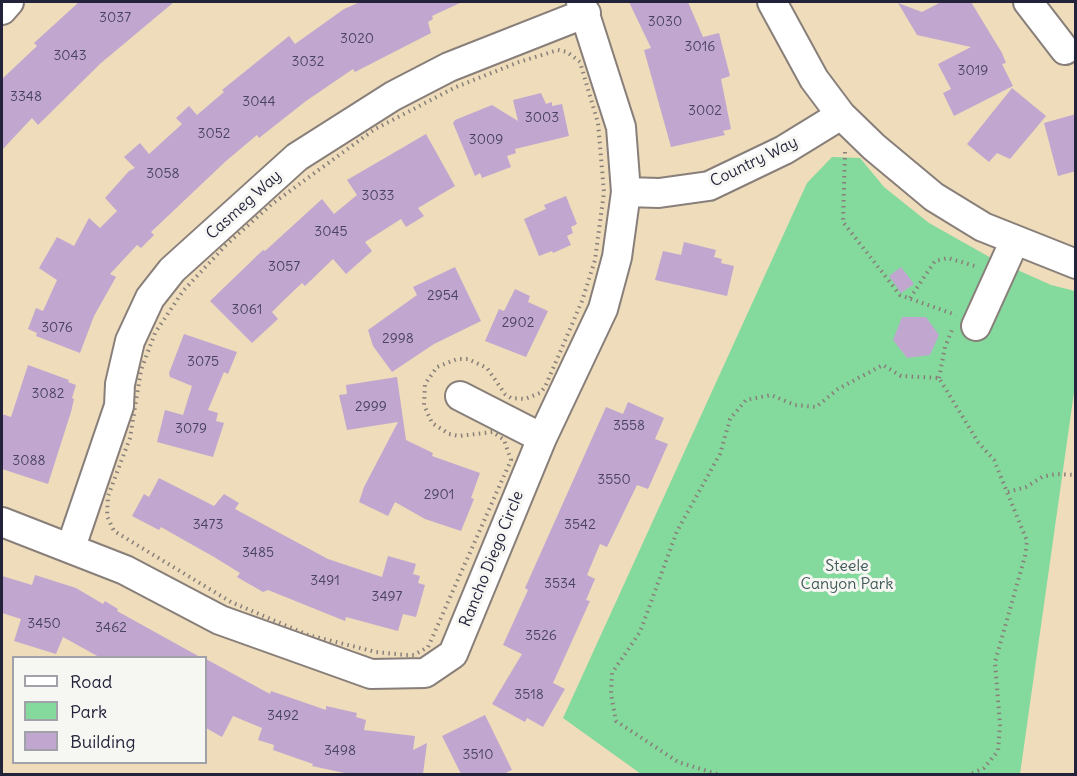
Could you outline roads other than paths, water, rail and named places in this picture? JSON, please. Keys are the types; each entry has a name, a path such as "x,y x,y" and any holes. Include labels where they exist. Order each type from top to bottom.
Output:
{"street":[{"path":"2,10 9,2"},
{"path":"772,2 814,79 841,115 934,197 983,227 1076,264"},
{"path":"1028,2 1065,50"},
{"name":"Rancho Diego Circle","path":"2,522 125,570 220,620 371,674 425,673 453,654 542,438 603,309 617,257 626,192 621,127 584,7"},
{"name":"Casmeg Way","path":"71,547 119,406 120,384 130,341 150,298 172,270 297,157 393,96 449,67 584,7"},
{"name":"Country Way","path":"626,192 658,193 709,186 784,150 841,115"},
{"path":"967,321 1015,240"},
{"path":"460,396 542,438"}],"park label":[{"name":"Steele Canyon Park","path":"847,575"}]}
